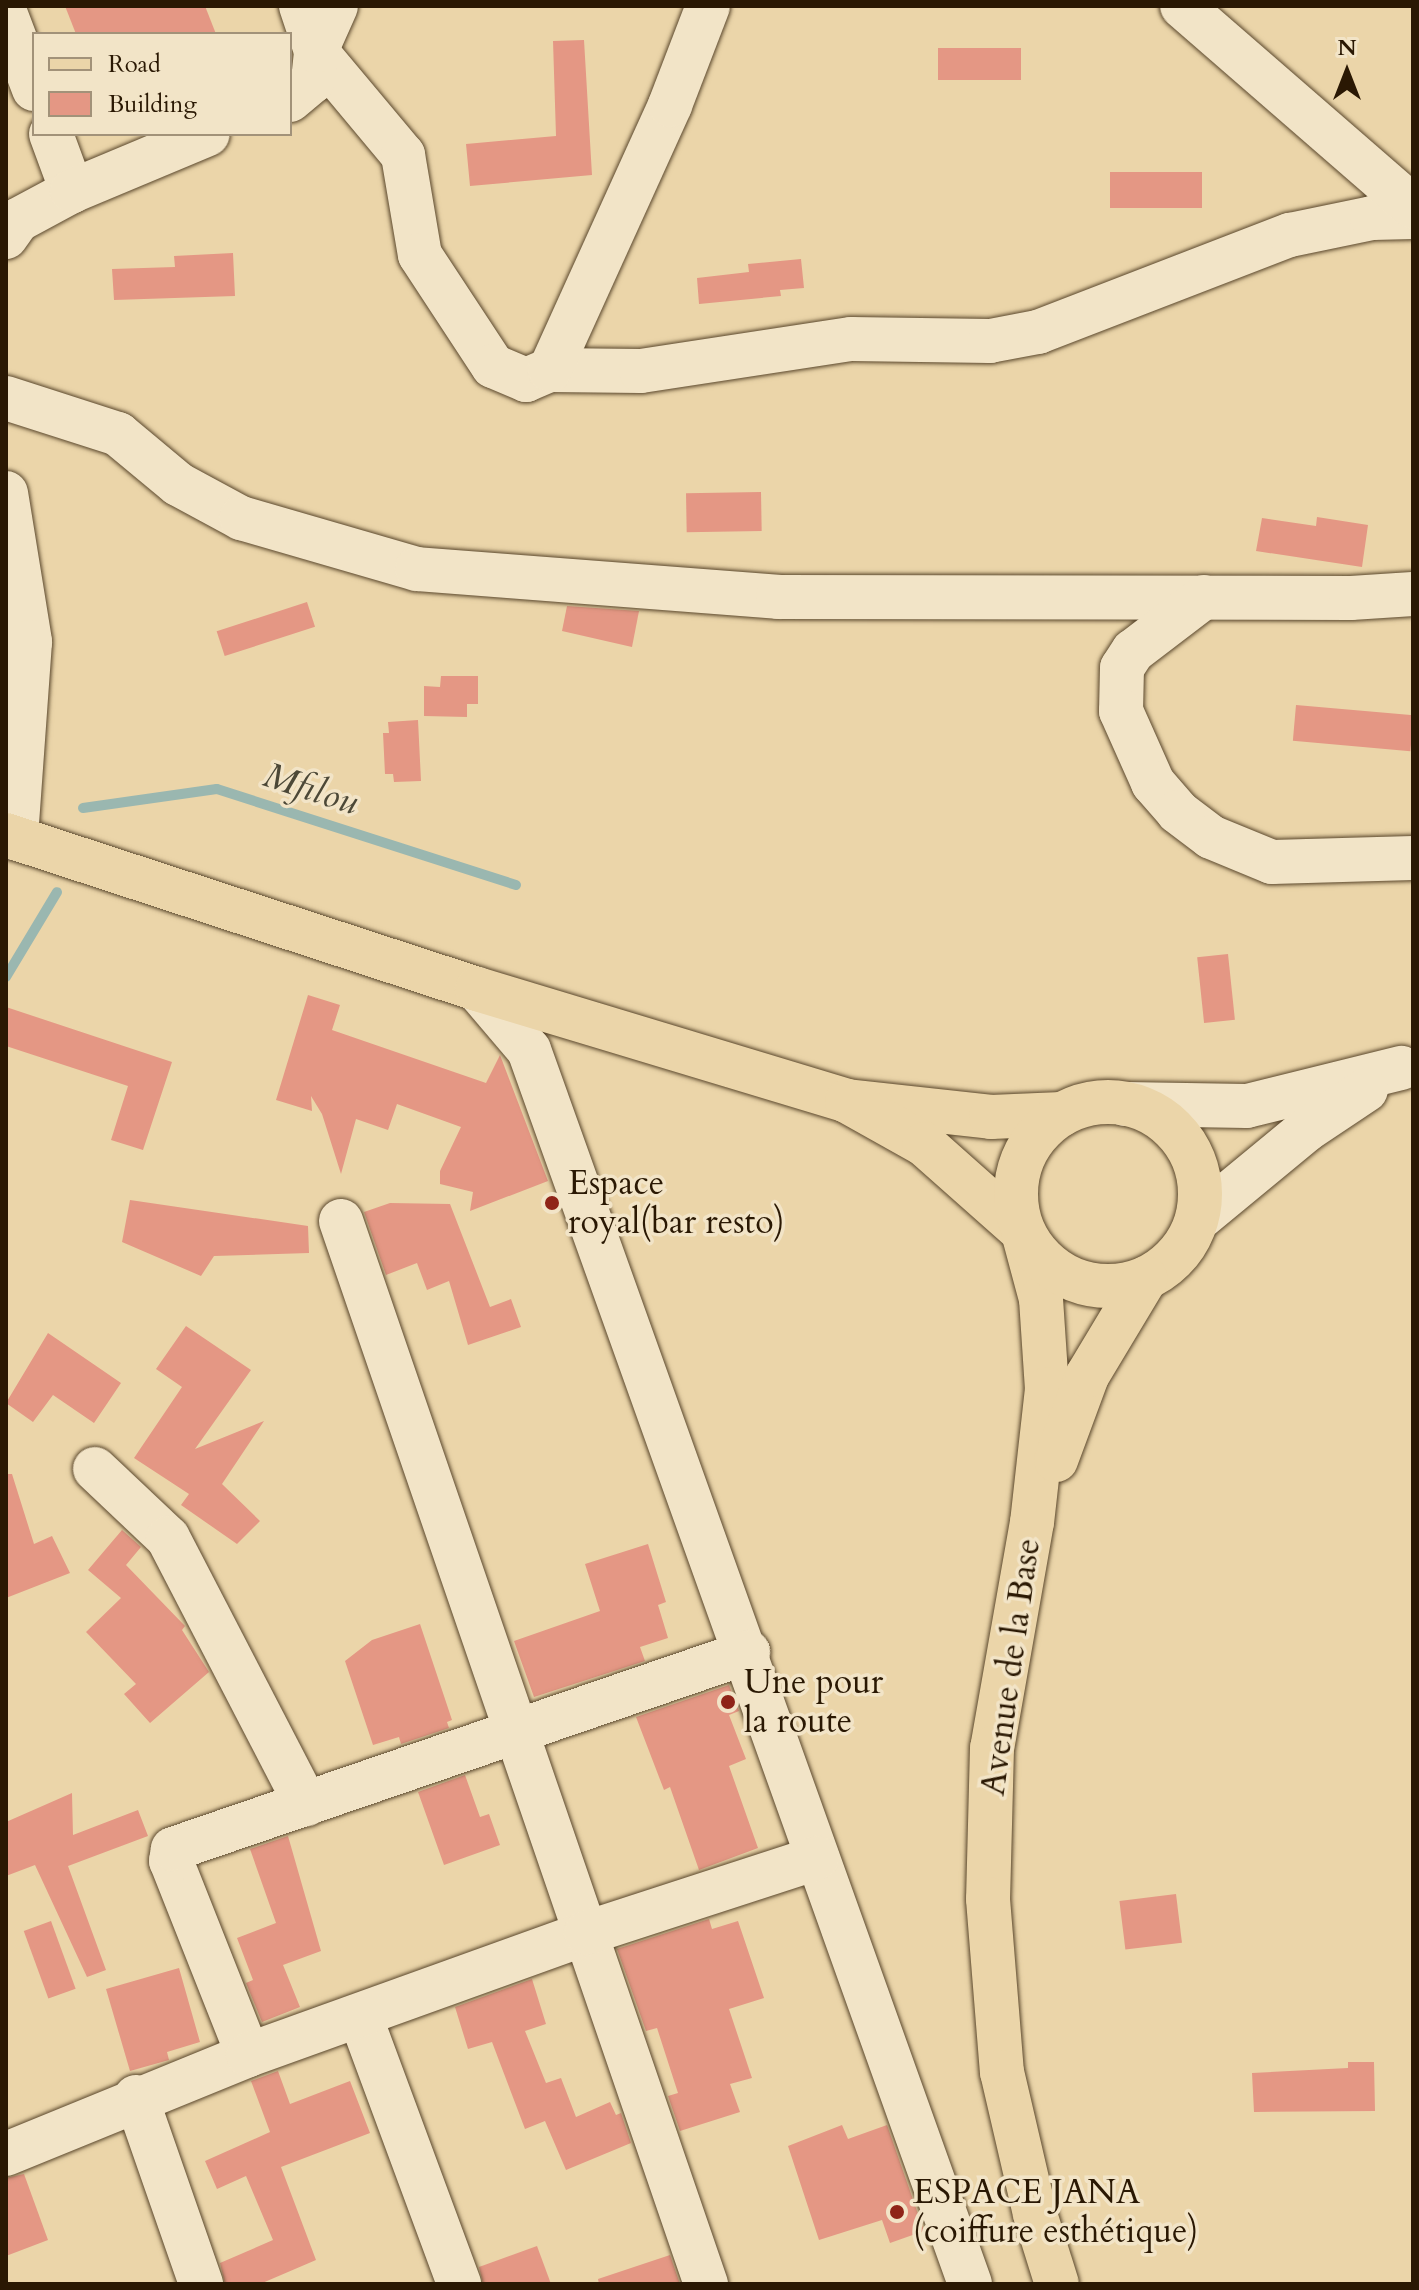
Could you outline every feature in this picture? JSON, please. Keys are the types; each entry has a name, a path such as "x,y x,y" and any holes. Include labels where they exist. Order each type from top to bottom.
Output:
{"main road":[{"path":"11,837 477,989 847,1101 991,1117 1062,1114 1093,1104 1125,1104 1154,1114 1178,1133 1194,1159 1201,1189 1197,1220 1186,1244 1146,1278 1118,1286 1089,1285 1062,1274 1039,1256 1023,1232 924,1144 847,1101"},
{"path":"1023,1232 1016,1206 1021,1166 1041,1131 1062,1114"},
{"name":"Avenue de la Base","path":"1023,1232 1041,1299 1047,1389 1032,1522 992,1748 988,1899 1002,2072 1035,2214 1057,2284"},
{"name":"Avenue de la Base","path":"1032,1522 1087,1376 1146,1278"}],"street":[{"path":"301,6 316,51 403,155 420,255 493,366 526,380 550,370 641,371 851,339 990,341 1026,334 1290,235 1372,218 1410,202 1182,6"},
{"path":"292,98 313,81 316,51 336,6"},
{"path":"550,370 670,105 708,6"},
{"path":"6,15 32,84"},
{"path":"52,136 72,191"},
{"path":"6,237 18,220 72,191 203,136"},
{"path":"6,398 118,434 178,484 241,518 417,569 778,597 1413,594"},
{"path":"6,493 30,642 11,837"},
{"path":"1204,597 1133,651 1122,668 1121,711 1153,783 1178,812 1211,837 1272,862 1413,858"},
{"path":"477,989 529,1050 748,1652 817,1858 970,2284"},
{"path":"1125,1104 1247,1106 1407,1064"},
{"path":"1197,1220 1306,1130 1407,1064"},
{"path":"341,1221 706,2284"},
{"path":"95,1469 168,1538 306,1804"},
{"path":"248,2055 171,1861 173,1849 748,1652"},
{"path":"6,2154 136,2097 248,2055 586,1933 817,1858"},
{"path":"360,2016 459,2284"},
{"path":"136,2097 201,2284"}],"building":[{"path":"65,6 205,6 215,32 75,32"},
{"path":"584,40 592,175 470,186 466,144 556,136 553,41"},
{"path":"938,48 1021,48 1021,80 938,80"},
{"path":"1110,172 1202,172 1202,208 1110,208"},
{"path":"233,253 235,296 114,300 112,269 175,267 174,256"},
{"path":"801,259 804,288 780,290 781,296 699,304 697,278 749,272 748,264"},
{"path":"761,492 762,531 687,532 686,493"},
{"path":"1317,517 1368,525 1362,567 1256,551 1262,518 1316,526"},
{"path":"307,602 315,627 225,656 217,631"},
{"path":"567,606 639,611 632,647 562,631"},
{"path":"441,676 478,676 478,704 467,704 467,717 424,716 424,686 440,687"},
{"path":"1296,705 1413,715 1410,751 1293,741"},
{"path":"418,720 421,781 394,782 393,774 385,774 383,733 389,733 388,722"},
{"path":"1228,954 1235,1020 1204,1023 1197,957"},
{"path":"308,995 340,1005 332,1030 486,1083 500,1055 548,1181 470,1211 473,1192 440,1184 440,1171 461,1127 397,1104 388,1130 356,1119 341,1174 322,1114 311,1096 312,1111 276,1100"},
{"path":"6,1007 172,1062 143,1150 111,1140 128,1086 6,1046"},
{"path":"130,1200 308,1226 309,1253 214,1256 201,1276 122,1242"},
{"path":"390,1203 450,1204 490,1307 511,1299 521,1327 468,1345 449,1281 427,1290 417,1263 386,1275 364,1212"},
{"path":"186,1326 251,1370 195,1449 264,1421 222,1484 260,1521 237,1544 181,1505 189,1494 134,1458 182,1387 156,1369"},
{"path":"48,1333 121,1383 94,1423 53,1395 33,1422 6,1403"},
{"path":"6,1474 12,1474 34,1544 52,1536 70,1573 6,1598"},
{"path":"122,1530 141,1547 126,1565 185,1626 182,1630 209,1672 150,1723 124,1694 136,1684 86,1632 121,1598 88,1570"},
{"path":"648,1544 666,1602 658,1605 668,1638 640,1647 645,1661 534,1697 514,1641 600,1611 585,1564"},
{"path":"420,1624 452,1720 447,1722 449,1728 401,1744 399,1737 373,1745 345,1661 372,1640"},
{"path":"729,1685 739,1711 729,1715 746,1759 729,1766 758,1848 699,1870 670,1787 664,1790 636,1717"},
{"path":"465,1775 480,1817 489,1814 500,1845 444,1865 418,1792"},
{"path":"72,1793 73,1835 138,1810 148,1836 68,1866 106,1970 87,1977 35,1865 6,1876 6,1822"},
{"path":"288,1836 321,1951 283,1965 300,2007 262,2022 246,1983 253,1980 237,1938 276,1923 250,1849"},
{"path":"1176,1894 1182,1943 1125,1950 1119,1901"},
{"path":"709,1919 712,1929 738,1921 764,1998 729,2009 752,2078 730,2084 740,2112 680,2131 668,2096 678,2093 657,2028 646,2031 617,1949"},
{"path":"51,1921 76,1989 48,1999 24,1931"},
{"path":"179,1968 200,2042 167,2052 169,2060 130,2071 106,1989"},
{"path":"532,1979 546,2024 525,2031 546,2083 561,2078 576,2117 610,2102 616,2115 621,2113 631,2143 566,2170 545,2121 525,2129 492,2042 468,2049 455,2007"},
{"path":"1348,2062 1374,2062 1375,2111 1254,2112 1252,2073 1348,2068"},
{"path":"278,2071 290,2104 350,2081 370,2133 281,2167 316,2260 260,2284 225,2284 220,2263 273,2240 246,2176 217,2189 205,2161 270,2132 251,2081"},
{"path":"842,2125 848,2139 887,2125 924,2231 890,2243 882,2220 819,2240 788,2146"},
{"path":"24,2174 48,2240 6,2256 6,2178"},
{"path":"537,2246 551,2284 483,2284 479,2267"},
{"path":"670,2255 680,2284 599,2284 598,2279"}],"waterway":[{"name":"Mfilou","path":"83,808 217,789 516,885"},
{"name":"Mfilou","path":"6,977 57,892"}],"place":[{"name":"Espace royal(bar resto)","path":"552,1203"},
{"name":"Une pour la route","path":"728,1702"},
{"name":"ESPACE JANA (coiffure esthétique)","path":"897,2212"}]}
